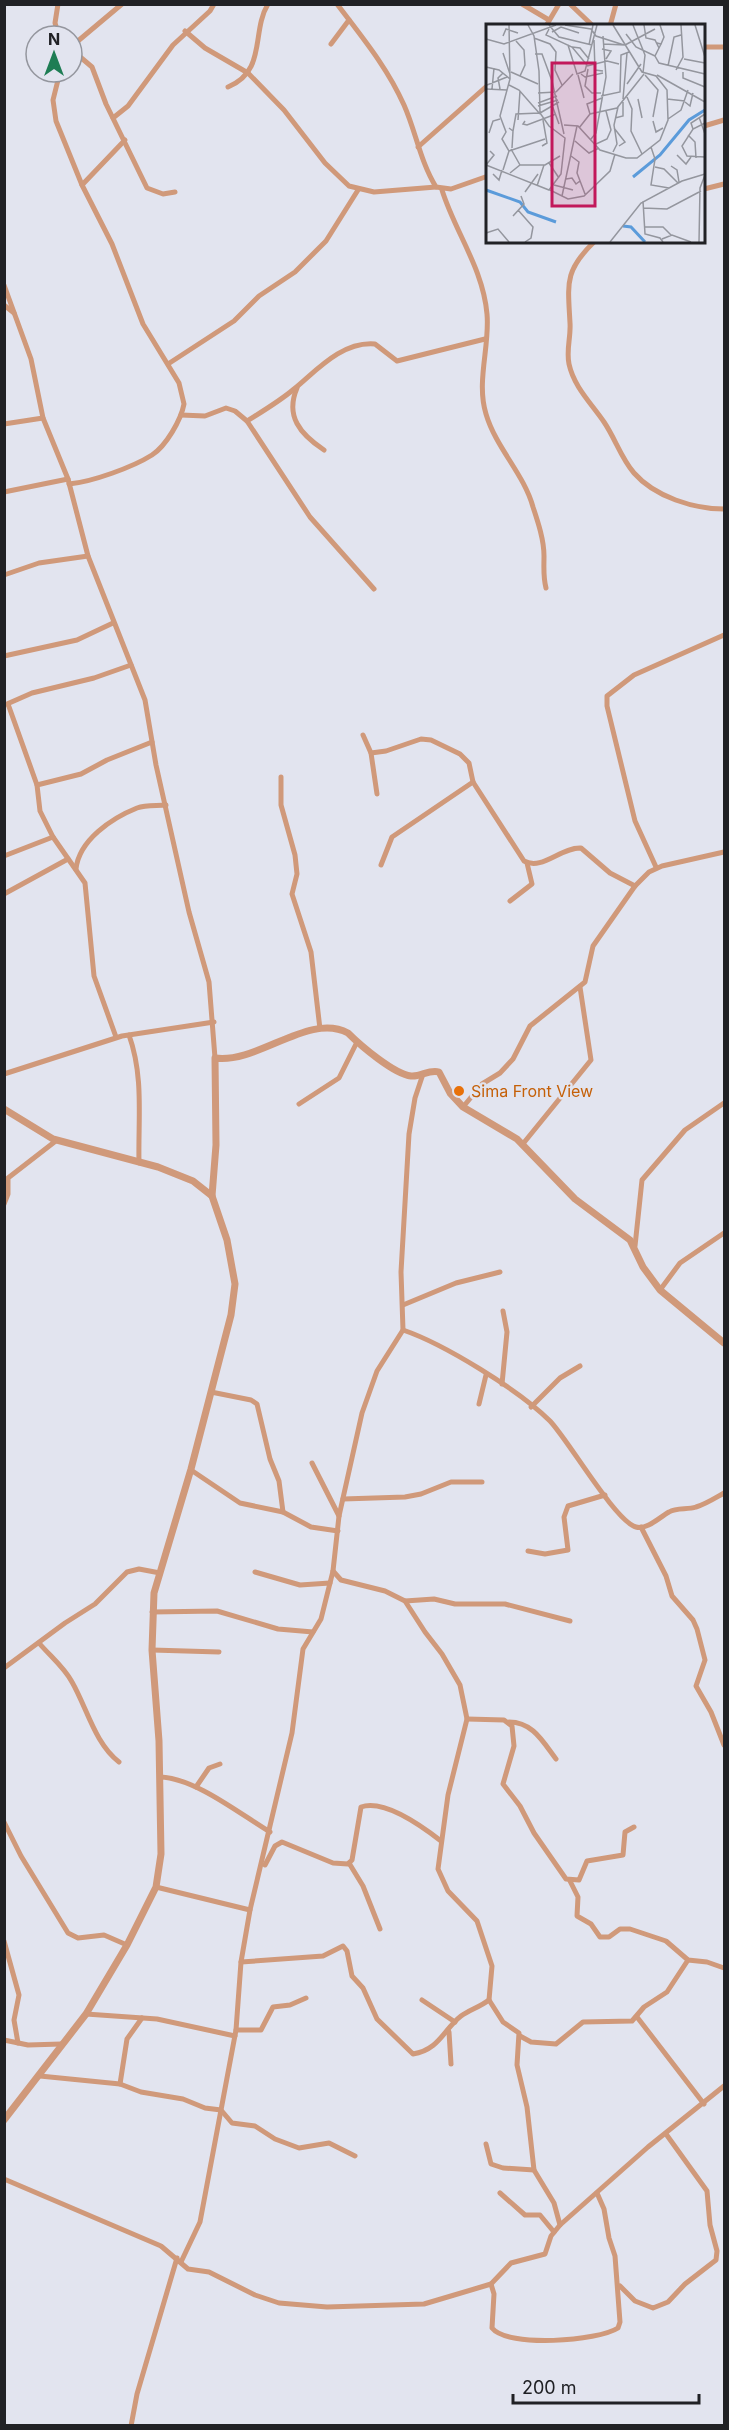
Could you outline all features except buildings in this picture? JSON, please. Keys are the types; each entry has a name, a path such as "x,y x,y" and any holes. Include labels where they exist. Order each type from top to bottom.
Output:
{"street":[{"path":"55,24 58,4"},
{"path":"84,37 122,4"},
{"path":"113,118 129,106 153,69 185,31 206,16 214,4"},
{"path":"228,87 248,73 256,56 268,4"},
{"path":"337,4 379,58 404,105 418,147 480,281 487,314 483,399 486,414 499,446 533,506 543,547 543,576 546,588"},
{"path":"522,4 548,22 559,4"},
{"path":"570,4 591,24"},
{"path":"611,24 616,4"},
{"path":"331,44 349,20"},
{"path":"185,31 205,48 248,73 284,110 325,163 342,181 358,190 400,192 439,189 486,177"},
{"path":"705,47 724,47"},
{"path":"84,59 92,67 113,118 126,140 147,188 163,194 175,192"},
{"path":"4,492 88,481 152,455 164,443 181,415 184,399 168,364 143,324 112,244 82,185 54,113 53,100 57,84"},
{"path":"418,147 486,87"},
{"path":"705,126 724,120"},
{"path":"82,185 126,140"},
{"path":"705,189 724,184"},
{"path":"168,364 234,321 259,296 295,272 326,242 358,190"},
{"path":"593,243 574,263 570,274 568,290 570,330 567,355 573,378 635,474 680,503 699,508 724,509"},
{"path":"4,285 31,359 44,418 68,482 88,556 145,700 189,912 209,982 214,1022 215,1058 216,1145 212,1196 231,1256 235,1284 231,1315 191,1470 160,1573 152,1612 152,1650 160,1777 161,1854 156,1887 127,1945 87,2014 61,2044 40,2076 4,2120"},
{"path":"4,305 15,314"},
{"path":"247,421 297,388 308,374 332,358 367,343 382,348 397,361 485,339"},
{"path":"297,388 291,405 294,419 307,437 324,450"},
{"path":"181,415 205,416 226,408 235,411 247,421 310,517 374,589"},
{"path":"4,424 44,418"},
{"path":"4,576 39,562 88,556"},
{"path":"4,656 77,640 113,623"},
{"path":"656,867 635,821 607,696 641,671 724,635"},
{"path":"116,1037 97,987 85,883 53,837 39,807 38,785 6,704 33,693 94,678 131,665"},
{"path":"363,735 370,753 377,794"},
{"path":"370,753 393,749 411,740 431,740 460,754 469,763 474,782 528,863 531,886 510,901"},
{"path":"38,785 81,774 107,760 152,742"},
{"path":"281,777 280,805 295,855 297,874 292,894 311,952 320,1029"},
{"path":"381,865 392,837 474,782"},
{"path":"76,869 79,854 108,822 136,809 166,805"},
{"path":"4,856 53,837"},
{"path":"528,863 538,864 563,852 581,848 610,873 635,886"},
{"path":"463,1107 482,1084 500,1073 513,1059 530,1026 586,980 593,946 635,886 656,867 724,852"},
{"path":"4,894 68,859"},
{"path":"522,1145 591,1059 580,987"},
{"path":"4,1074 116,1037 214,1022"},
{"path":"215,1058 232,1058 262,1050 281,1039 320,1029 344,1030 357,1042 403,1074 415,1077 434,1070 439,1072 446,1081 450,1093 463,1107 483,1122 503,1130 522,1145 575,1200 625,1235 635,1246 643,1267 660,1290 724,1343"},
{"path":"129,1035 136,1055 140,1084 139,1163"},
{"path":"299,1104 339,1078 357,1042"},
{"path":"131,2426 137,2394 179,2260 200,2222 236,2033 241,1962 250,1910 262,1869 292,1733 303,1649 321,1619 333,1571 339,1516 358,1424 373,1382 403,1330 400,1272 409,1134 414,1098 423,1074"},
{"path":"635,1246 642,1180 685,1130 724,1103"},
{"path":"4,1109 57,1140 177,1172 212,1196"},
{"path":"4,1204 8,1194 8,1178 57,1140"},
{"path":"660,1290 666,1278 680,1263 724,1233"},
{"path":"403,1305 456,1283 500,1272"},
{"path":"502,1384 507,1332 503,1311"},
{"path":"403,1330 432,1340 502,1384 551,1422 605,1494 631,1524 641,1527 673,1510 695,1507 724,1493"},
{"path":"531,1407 560,1378 580,1366"},
{"path":"478,1404 486,1375"},
{"path":"211,1392 251,1400 257,1404 270,1459 278,1476 283,1512"},
{"path":"312,1462 339,1516"},
{"path":"191,1470 240,1503 283,1512 311,1527 338,1531"},
{"path":"343,1499 405,1497 422,1494 451,1482 482,1482"},
{"path":"528,1551 545,1554 568,1550 564,1516 568,1506 605,1494"},
{"path":"641,1527 666,1576 672,1596 693,1620 697,1629 705,1660 696,1686 711,1712 724,1745"},
{"path":"4,1668 108,1595 127,1572 140,1569 160,1573"},
{"path":"333,1571 341,1580 385,1591 405,1601 456,1677 467,1719 448,1795 437,1862 448,1891 477,1921 489,1950 493,1972 489,2000 503,2022 531,2042 556,2044 583,2022 627,2022 637,2017 644,2007 667,1992 688,1960"},
{"path":"255,1572 300,1585 330,1582"},
{"path":"405,1601 434,1599 455,1604 505,1604 570,1621"},
{"path":"152,1612 217,1611 278,1629 313,1632"},
{"path":"39,1643 72,1680 98,1734 110,1754 119,1762"},
{"path":"152,1650 219,1652"},
{"path":"467,1719 525,1724 534,1730 556,1759"},
{"path":"509,1722 514,1734 514,1746 503,1784 520,1806 534,1833 563,1875 570,1881 578,1897 578,1916 591,1924 600,1937 609,1937 620,1929 630,1929 666,1941 688,1960 707,1962 724,1968"},
{"path":"196,1787 209,1768 220,1764"},
{"path":"160,1777 179,1779 196,1787 270,1832"},
{"path":"381,1929 363,1886 349,1863 361,1807 368,1804 384,1807 426,1829 441,1841"},
{"path":"4,1822 21,1856 68,1933 78,1938 104,1935 127,1945"},
{"path":"570,1881 579,1880 587,1861 623,1855 625,1832 634,1827"},
{"path":"262,1869 275,1846 282,1842 333,1863 349,1863"},
{"path":"156,1887 250,1910"},
{"path":"4,1941 20,1995 14,2020 18,2043"},
{"path":"241,1962 323,1956 343,1946 347,1951 352,1976 363,1988 377,2019 410,2052 421,2052 448,2032 455,2022 489,2000"},
{"path":"87,2014 142,2018 236,2033 261,2030 273,2007 290,2005 306,1998"},
{"path":"422,2000 455,2022"},
{"path":"637,2017 704,2104"},
{"path":"120,2084 127,2039 142,2018"},
{"path":"448,2032 451,2064"},
{"path":"520,2036 517,2065 527,2107 534,2170 554,2203 560,2225"},
{"path":"4,2040 43,2046 61,2044"},
{"path":"40,2076 120,2084 141,2092 183,2099 205,2108 221,2110 232,2123 255,2126 289,2145 299,2148 329,2143 355,2156"},
{"path":"4,2179 161,2246 188,2269 209,2272 255,2295 279,2303 306,2306 424,2304 491,2284 511,2263 545,2254 554,2232 560,2225 724,2086"},
{"path":"619,2285 635,2301 652,2308 668,2302 685,2284 716,2260 717,2251 710,2225 707,2191 666,2134"},
{"path":"486,2144 491,2164 503,2168 534,2170"},
{"path":"500,2193 525,2215 540,2215 554,2232"},
{"path":"491,2284 494,2294 491,2324 494,2331 503,2336 562,2341 618,2328 621,2322 619,2285 606,2216 597,2193"}],"place":[{"name":"Sima Front View","path":"459,1091"}]}
